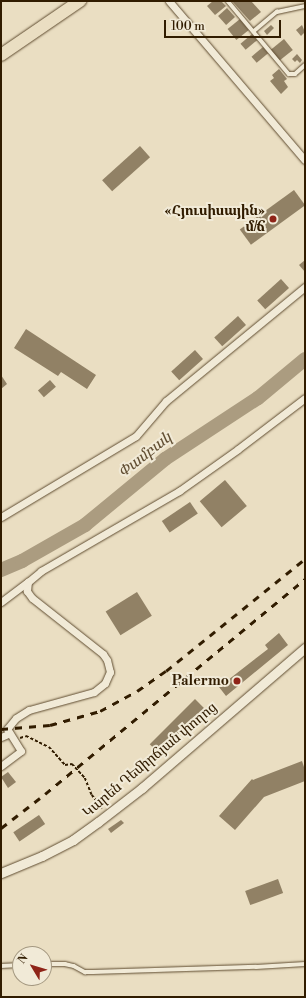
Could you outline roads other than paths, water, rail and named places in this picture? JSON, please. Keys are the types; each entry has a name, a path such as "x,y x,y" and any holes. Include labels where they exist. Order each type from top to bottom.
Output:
{"highway":[{"path":"1,55 80,1"}],"main road":[{"name":"Կարեն Դեմիրճյան փողոց","path":"1,873 42,856 72,840 107,816 305,648"}],"street":[{"path":"169,1 305,160"},
{"path":"1,517 136,436 166,401 305,287"},
{"path":"1,602 46,568 179,491 238,449 305,398"},
{"path":"1,766 21,751 15,741 8,734 7,729 22,714 94,692 105,683 110,672 107,660 103,654 32,598 27,591 28,582"},
{"path":"1,737 8,734"}],"lane":[{"path":"228,1 289,74 295,74 305,65"},
{"path":"254,31 277,12 305,6"},
{"path":"52,964 74,966 85,972 263,967 305,964"},
{"path":"1,966 12,965"}],"waterway":[{"name":"Փամբակ","path":"1,570 22,561 85,525 165,459 258,398 305,359"}],"railway":[{"path":"1,729 50,725 100,711 137,691 166,671 305,559"},
{"path":"1,828 45,794 305,579"}],"place":[{"name":"«Հյուսիսային» մ/ճ","path":"273,219"},
{"name":"Palermo","path":"237,681"}]}
